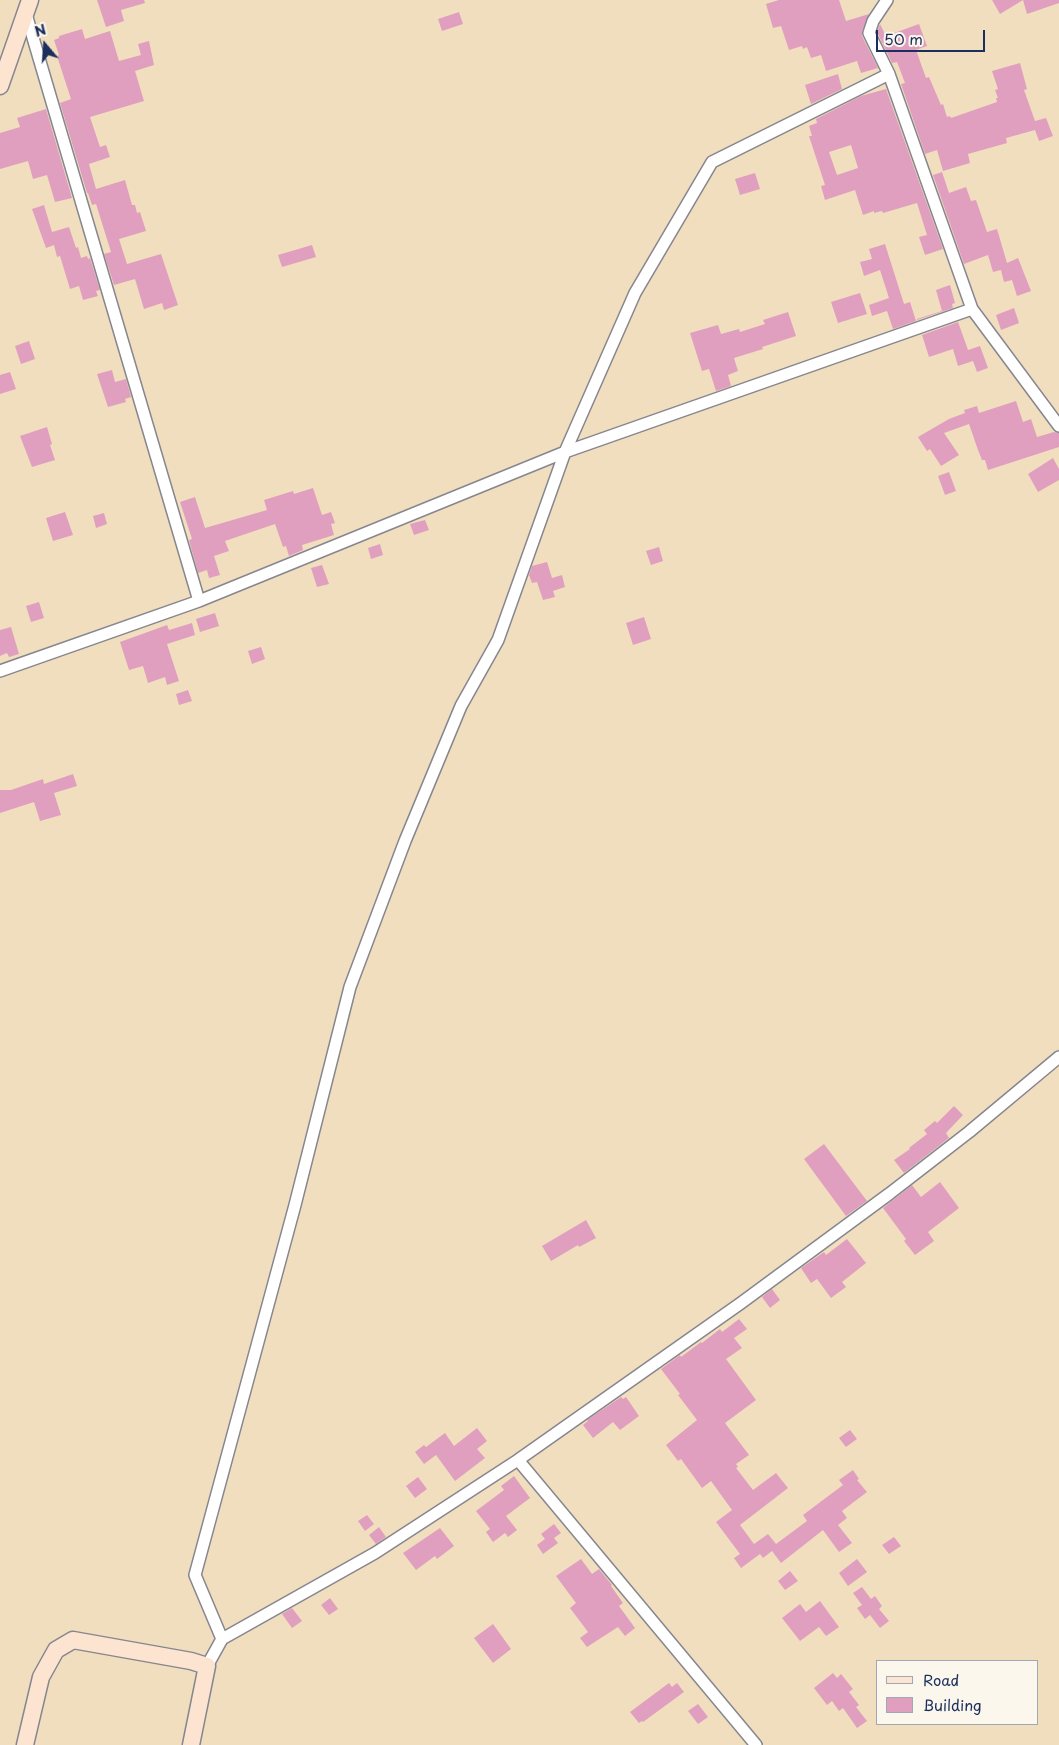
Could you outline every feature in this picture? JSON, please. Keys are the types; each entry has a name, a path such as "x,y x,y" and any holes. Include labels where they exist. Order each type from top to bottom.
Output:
{"street":[{"path":"887,0 873,21 869,33 889,74 972,309 1059,426"},
{"path":"0,86 28,7"},
{"path":"28,7 200,601"},
{"path":"222,1639 194,1575 295,1205 350,987 405,841 461,706 498,640 566,452 635,293 712,162 889,74"},
{"path":"0,671 200,601 566,452 972,309"},
{"path":"192,1745 207,1666 222,1639 375,1553 518,1460 741,1303 889,1194 969,1132 1059,1057"},
{"path":"518,1460 756,1745"},
{"path":"25,1745 41,1677 56,1650 73,1640 191,1661 207,1666"}],"building":[{"path":"97,0 144,0 145,3 121,10 124,21 106,27"},
{"path":"779,0 839,0 846,21 869,14 862,31 862,36 878,68 861,73 857,61 826,71 821,55 811,58 807,47 803,49 802,46 789,50 781,26 773,28 766,4"},
{"path":"992,0 1023,0 1000,14"},
{"path":"1023,0 1059,0 1059,3 1027,14"},
{"path":"459,12 463,24 442,31 438,19"},
{"path":"880,24 886,36 919,24 927,46 916,50 926,78 929,77 941,105 943,104 947,117 950,116 951,118 997,102 996,98 998,98 995,90 998,89 992,71 1020,63 1027,89 1024,90 1035,121 1046,118 1053,136 1039,141 1035,130 1006,138 1007,143 968,154 970,163 943,171 937,150 925,154 901,84 905,83 897,62 892,63 877,32"},
{"path":"82,29 85,39 110,31 119,61 141,55 138,44 149,41 154,65 135,71 144,101 90,117 100,147 106,145 110,157 89,164 96,189 125,180 132,205 135,205 137,213 140,212 146,231 119,239 127,264 161,254 178,305 164,310 162,303 144,309 135,279 114,285 104,254 111,252 96,204 92,205 87,193 60,103 71,99 57,56 59,55 54,40 59,38 59,36"},
{"path":"838,74 842,89 811,104 805,85"},
{"path":"886,89 943,249 925,255 919,237 927,235 917,203 883,213 882,211 874,213 874,211 863,215 855,190 825,200 821,186 825,185 809,136 812,136 809,126 817,123 816,119 861,96","holes":["851,145 858,168 837,175 829,152"]},
{"path":"46,109 72,198 55,202 47,175 33,179 28,161 0,169 0,133 20,127 17,118"},
{"path":"942,172 949,193 966,187 971,201 976,200 987,232 997,229 1007,263 1018,258 1031,291 1017,296 1012,280 1004,282 1001,270 993,272 988,255 964,264 933,175"},
{"path":"755,173 760,189 740,195 735,179"},
{"path":"44,205 52,232 69,227 81,258 87,256 88,259 90,258 100,290 96,291 98,296 83,300 79,286 70,289 60,256 57,257 54,245 46,248 32,209"},
{"path":"885,244 904,304 910,302 916,321 893,329 887,311 872,316 869,305 889,298 880,270 864,276 860,262 872,259 869,249"},
{"path":"312,245 316,257 282,267 278,255"},
{"path":"950,285 955,303 952,304 953,308 917,320 942,311 936,290"},
{"path":"860,293 867,314 838,323 831,302"},
{"path":"1014,308 1019,323 1001,330 996,315"},
{"path":"788,312 796,336 734,358 738,371 728,375 731,386 716,391 709,369 702,371 690,333 718,325 721,334 739,329 740,332 765,324 763,320"},
{"path":"958,322 968,350 980,346 988,368 977,372 973,361 958,366 953,349 929,357 922,335"},
{"path":"29,341 35,359 21,364 15,346"},
{"path":"112,370 115,382 126,379 131,397 125,399 126,402 108,407 97,374"},
{"path":"10,372 16,389 0,394 0,375"},
{"path":"1016,401 1023,422 1031,419 1037,437 1054,432 1059,433 1059,447 988,470 985,460 982,460 969,424 944,433 959,455 941,466 930,449 927,451 918,437 949,419 965,413 964,410 977,406 979,413"},
{"path":"47,427 55,460 32,467 20,436"},
{"path":"1053,458 1059,469 1059,480 1038,492 1028,474"},
{"path":"949,472 956,491 945,495 938,476"},
{"path":"313,488 322,515 331,512 335,523 331,524 334,535 302,545 303,550 289,556 286,546 283,547 275,524 225,541 229,551 214,556 220,575 209,578 207,570 198,573 189,540 192,539 180,502 195,497 205,528 267,510 264,500 293,491 294,494"},
{"path":"65,512 73,535 53,541 46,518"},
{"path":"104,513 107,524 96,528 93,516"},
{"path":"425,520 429,530 414,535 410,524"},
{"path":"380,544 383,555 371,559 368,548"},
{"path":"659,547 663,561 651,565 646,551"},
{"path":"547,562 552,578 562,575 565,587 553,591 555,597 543,600 537,582 532,583 529,575 532,566"},
{"path":"322,565 329,584 317,587 311,568"},
{"path":"39,602 44,618 31,622 26,606"},
{"path":"215,613 219,626 200,632 196,619"},
{"path":"644,617 651,639 633,645 626,623"},
{"path":"192,623 195,635 167,644 179,681 167,685 165,677 148,683 143,666 129,670 120,642 167,625 169,630"},
{"path":"11,627 19,654 9,657 7,653 0,656 0,630"},
{"path":"261,647 265,659 252,664 248,651"},
{"path":"188,690 192,701 179,705 176,694"},
{"path":"73,774 77,786 54,793 61,815 40,821 34,802 0,813 0,790 11,790 43,779 44,784"},
{"path":"954,1106 963,1115 946,1133 949,1138 904,1173 894,1160 927,1134 924,1130 935,1121 937,1123"},
{"path":"824,1144 867,1201 846,1216 804,1159"},
{"path":"940,1182 959,1208 928,1232 934,1241 915,1255 904,1241 906,1239 883,1208 912,1185 921,1197"},
{"path":"586,1220 596,1238 579,1247 578,1245 551,1261 542,1246"},
{"path":"847,1239 866,1263 842,1282 846,1287 831,1298 817,1279 811,1283 801,1268 824,1252 826,1255"},
{"path":"772,1289 780,1300 770,1308 762,1297"},
{"path":"739,1319 747,1329 734,1338 742,1348 726,1359 756,1400 725,1423 749,1455 736,1464 738,1467 736,1468 753,1490 776,1473 788,1488 740,1525 754,1544 768,1534 776,1544 807,1521 803,1515 843,1485 839,1480 853,1470 859,1479 857,1480 867,1492 842,1511 847,1518 838,1525 852,1543 839,1552 823,1530 781,1563 772,1551 763,1558 760,1554 741,1568 734,1558 740,1554 716,1522 732,1510 711,1481 702,1488 681,1459 678,1461 666,1445 697,1420 661,1369 720,1329 722,1332"},
{"path":"621,1397 623,1399 626,1397 639,1416 620,1430 613,1422 593,1438 583,1425 587,1420"},
{"path":"477,1428 487,1441 477,1449 485,1458 455,1481 436,1455 424,1464 415,1452 424,1445 426,1447 445,1433 454,1446"},
{"path":"850,1430 857,1439 846,1447 839,1438"},
{"path":"514,1476 530,1498 506,1516 517,1530 508,1537 505,1533 493,1542 486,1532 490,1529 476,1511 504,1490 501,1486"},
{"path":"418,1477 427,1489 415,1498 406,1486"},
{"path":"367,1515 374,1524 365,1531 358,1521"},
{"path":"554,1524 561,1533 554,1538 558,1543 543,1554 537,1545 545,1539 541,1534"},
{"path":"379,1527 386,1537 376,1544 369,1535"},
{"path":"440,1528 454,1546 437,1559 435,1556 416,1570 403,1553"},
{"path":"894,1537 901,1546 889,1554 882,1545"},
{"path":"581,1559 592,1574 599,1569 623,1603 619,1606 635,1628 625,1636 618,1627 587,1647 580,1638 588,1632 570,1608 576,1603 556,1576"},
{"path":"857,1559 867,1572 848,1586 839,1573"},
{"path":"790,1571 798,1581 785,1590 778,1581"},
{"path":"862,1587 871,1599 875,1596 882,1606 879,1609 889,1621 880,1628 870,1615 865,1619 857,1608 862,1605 853,1593"},
{"path":"330,1598 338,1609 329,1615 321,1605"},
{"path":"820,1601 839,1627 826,1636 819,1627 800,1641 782,1618 800,1604 806,1612"},
{"path":"292,1608 302,1621 292,1628 282,1614"},
{"path":"493,1624 511,1649 493,1663 474,1638"},
{"path":"833,1673 837,1678 841,1674 853,1689 849,1692 859,1705 856,1707 867,1721 857,1728 843,1708 839,1711 832,1701 827,1705 814,1688"},
{"path":"669,1683 672,1687 677,1683 684,1692 639,1723 630,1712"},
{"path":"698,1704 708,1717 698,1724 688,1711"}]}
